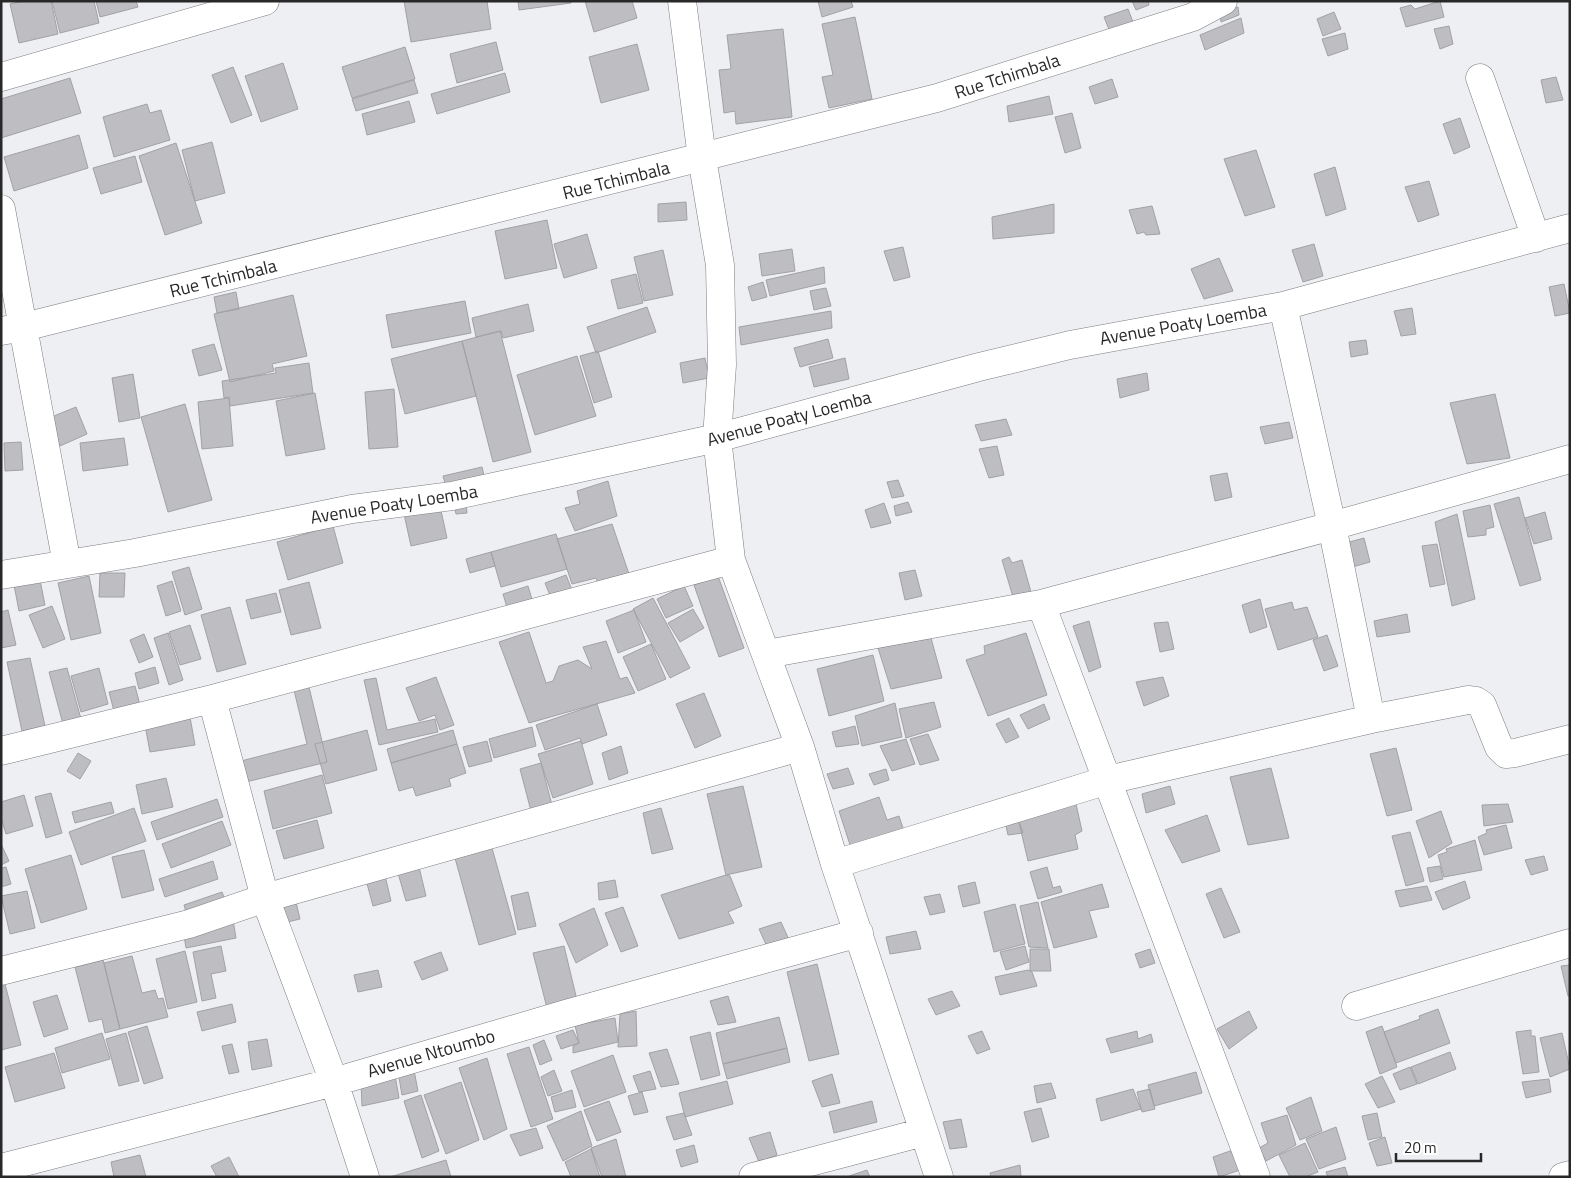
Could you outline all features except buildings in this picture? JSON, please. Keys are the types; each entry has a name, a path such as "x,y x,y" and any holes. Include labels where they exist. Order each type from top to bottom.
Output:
{"street":[{"path":"1,77 265,1"},
{"path":"682,1 702,158 720,265 722,365 717,438 731,560 800,747 835,864 939,1177"},
{"name":"Rue Tchimbala","path":"13,329 937,98 1194,17 1223,1"},
{"path":"1480,78 1536,238"},
{"path":"1,209 13,329 67,564"},
{"name":"Avenue Poaty Loemba","path":"1,575 135,554 352,509 452,496 717,438 1070,344 1283,306 1570,228"},
{"path":"1283,306 1332,526 1371,719"},
{"path":"767,654 1041,604 1332,526 1570,459"},
{"path":"1,751 212,699 731,560"},
{"path":"1041,604 1256,1177"},
{"path":"212,699 265,898 334,1082 365,1177"},
{"path":"835,864 1108,780 1371,719 1468,700 1476,700 1482,704 1499,747 1506,754 1515,754 1570,739"},
{"path":"1,972 189,924 265,898 800,747"},
{"name":"Avenue Ntoumbo","path":"1,1168 334,1082 566,1014 859,933"},
{"path":"1356,1006 1570,943"},
{"path":"753,1177 924,1132"},
{"path":"1563,1177 1570,1175"}]}
